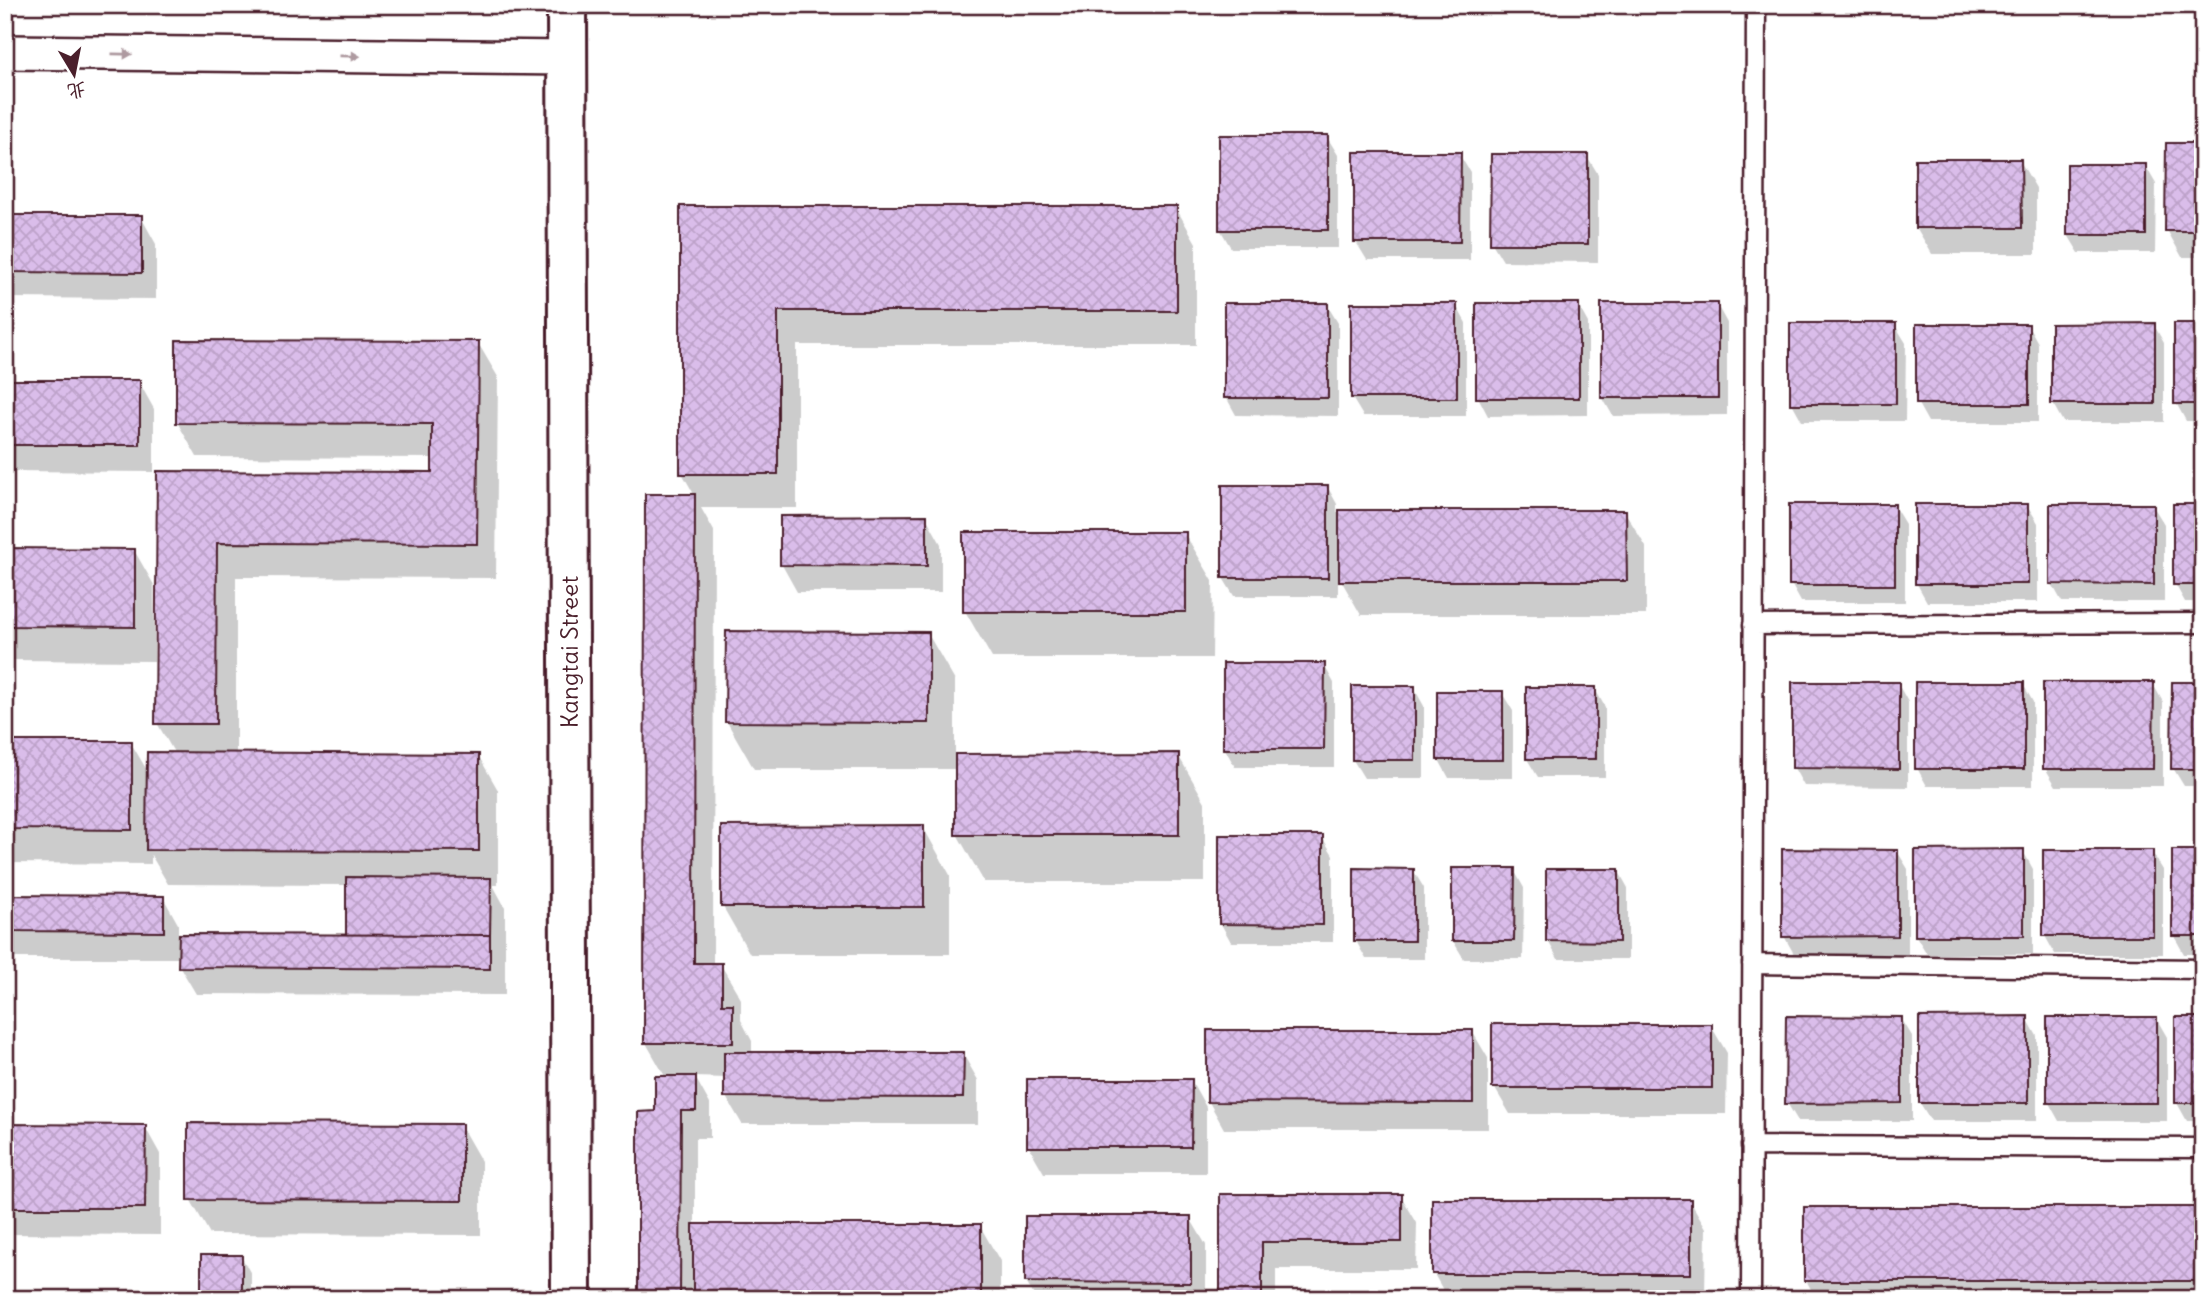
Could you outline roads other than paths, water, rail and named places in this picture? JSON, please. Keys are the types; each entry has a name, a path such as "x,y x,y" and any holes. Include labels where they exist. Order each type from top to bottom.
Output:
{"street":[{"name":"Kangtai Street","path":"568,5 571,1299"},
{"path":"5,52 568,58"}],"lane":[{"path":"1751,1299 1756,5"},
{"path":"1753,625 2203,624"},
{"path":"1752,964 2203,969"},
{"path":"1752,1146 2203,1148"}]}
